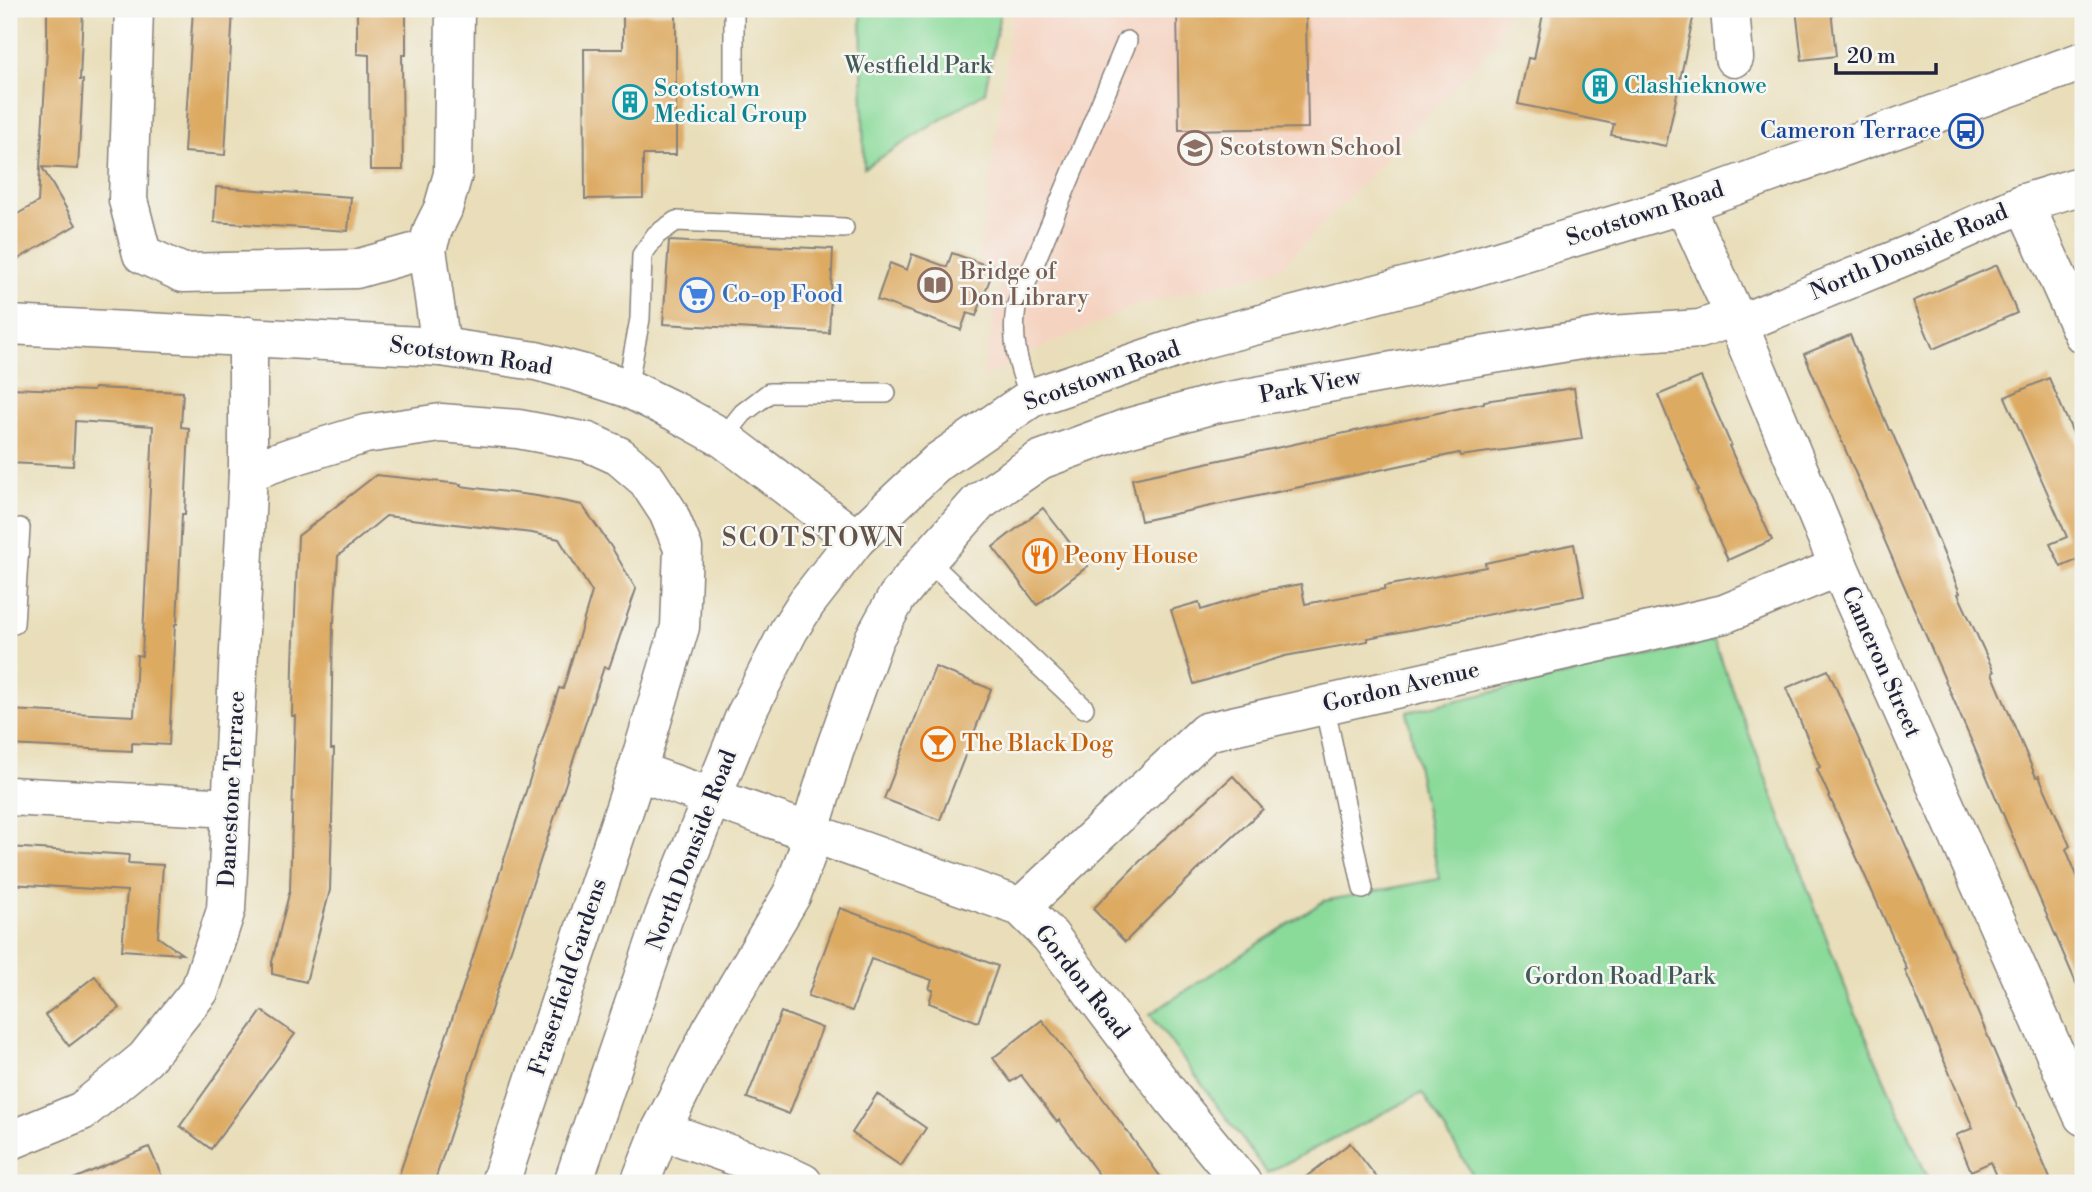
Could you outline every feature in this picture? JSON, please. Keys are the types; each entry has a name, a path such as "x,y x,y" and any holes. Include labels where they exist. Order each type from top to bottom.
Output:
{"street":[{"path":"134,9 128,200 142,254 183,273 356,269 427,249"},
{"path":"441,347 427,249 453,174 455,9"},
{"path":"1730,9 1734,58"},
{"name":"Scotstown Road","path":"9,325 441,347 536,361 627,388 723,438 856,540 938,462 1031,398 1203,339 1438,278 1684,204 2083,61"},
{"name":"North Donside Road","path":"1737,321 1749,320 1915,252 2024,203 2083,185"},
{"path":"2024,203 2083,334"},
{"name":"Cameron Street","path":"1684,204 1737,321 1839,568 2083,1116"},
{"name":"Park View","path":"927,560 979,502 1040,460 1127,428 1214,404 1431,364 1612,335 1700,329 1720,322 1737,321"},
{"name":"Danestone Terrace","path":"9,1141 82,1111 145,1059 200,990 226,910 248,472 248,336"},
{"name":"Fraserfield Gardens","path":"248,472 365,434 440,423 529,431 588,442 619,456 647,480 668,512 683,548 680,628 637,771 500,1183"},
{"name":"North Donside Road","path":"573,1183 664,916 745,716 789,630 856,540"},
{"path":"640,1183 661,1130 711,1031 792,894 807,853 814,817 834,752 874,639 897,597 927,560"},
{"name":"Gordon Avenue","path":"1021,907 1206,732 1724,614 1839,568"},
{"path":"637,771 712,798"},
{"path":"9,796 231,808"},
{"name":"Gordon Road","path":"712,798 1021,907 1049,936 1173,1099 1241,1183"},
{"path":"661,1130 780,1172 803,1183"}],"lane":[{"path":"734,9 734,88"},
{"path":"1031,398 1019,371 1013,328 1016,307 1127,41"},
{"path":"627,388 639,319 642,255 656,235 676,221 844,228"},
{"path":"723,438 743,413 769,393 886,393"},
{"path":"9,624 14,624 20,528"},
{"path":"927,560 1084,708"},
{"path":"1324,705 1363,889"}],"shaded area":[{"name":"Scotstown School","path":"1013,9 1507,9 1499,40 1280,269 1135,306 982,378 1002,273 979,256"}],"green space":[{"name":"Westfield Park","path":"861,9 1001,9 985,92 864,168"},
{"name":"Gordon Road Park","path":"1714,641 1851,1003 1930,1183 1478,1183 1422,1093 1267,1173 1150,1014 1324,901 1439,879 1407,712"}],"building":[{"path":"47,9 83,9 80,80 83,80 78,169 42,167 76,225 18,259 9,243 9,219 38,202"},
{"path":"193,9 233,9 225,155 184,152"},
{"path":"357,9 406,9 406,55 402,55 403,170 370,170 369,55 357,54"},
{"path":"1177,9 1264,9 1264,15 1306,14 1308,128 1179,130"},
{"name":"Clashieknowe","path":"1544,9 1695,9 1666,146 1611,135 1614,124 1518,104 1528,58 1534,59"},
{"path":"1796,9 1831,9 1836,56 1802,60"},
{"name":"Scotstown Medical Group","path":"676,13 676,155 643,155 643,198 585,199 584,49 623,49 623,14"},
{"path":"216,187 351,197 348,231 214,222"},
{"path":"669,241 833,249 829,333 663,324"},
{"name":"Bridge of Don Library","path":"952,253 994,268 976,316 967,313 961,330 877,300 890,263 907,270 912,254 947,267"},
{"path":"1997,265 2017,313 1933,349 1913,301"},
{"path":"1850,335 2036,777 2039,776 2070,846 2066,849 2083,890 2083,999 1804,354"},
{"path":"1701,377 1772,540 1728,560 1696,490 1658,395"},
{"path":"2049,378 2083,456 2083,574 2077,560 2061,567 2050,544 2067,537 2005,397"},
{"path":"9,388 183,392 181,427 189,428 169,745 132,743 132,751 9,745 9,710 134,716 137,655 142,656 153,426 75,421 73,466 9,463"},
{"path":"1574,388 1582,439 1460,456 1459,453 1141,521 1132,479 1484,401"},
{"path":"376,475 461,484 460,486 582,505 636,589 609,668 604,667 434,1183 424,1183 399,1175 468,972 559,688 563,689 592,592 559,539 532,533 386,516 338,556 333,622 331,749 334,749 330,890 306,982 272,974 272,962 290,890 295,716 292,716 293,664 298,536"},
{"name":"Peony House","path":"1043,508 1088,566 1037,605 993,547"},
{"path":"1574,544 1584,596 1285,656 1194,684 1171,610 1199,602 1201,610 1262,591 1301,584 1305,604 1486,567 1485,563"},
{"name":"The Black Dog","path":"935,667 991,689 940,820 884,799"},
{"path":"1828,670 2052,1183 2000,1183 1991,1162 1971,1171 1956,1135 1973,1128 1905,970 1907,969 1817,769 1820,767 1786,688"},
{"path":"1233,776 1263,809 1125,942 1093,909 1147,854"},
{"path":"9,847 129,855 128,863 163,865 158,937 182,954 122,950 127,891 9,884"},
{"path":"840,908 998,966 978,1022 929,1003 933,990 929,989 932,980 871,959 852,1011 808,996"},
{"path":"95,976 119,1008 69,1046 45,1015"},
{"path":"262,1011 295,1034 211,1149 180,1126"},
{"path":"781,1012 822,1028 789,1114 747,1098"},
{"path":"1042,1020 1165,1183 1105,1183 1059,1120 1057,1122 1021,1075 1011,1082 993,1058"},
{"path":"877,1094 926,1128 901,1166 852,1133"},
{"path":"1350,1143 1381,1183 1298,1183"},
{"path":"149,1147 165,1183 64,1183"}],"place":[{"name":"Clashieknowe","path":"1600,86"},
{"name":"Scotstown Medical Group","path":"630,102"},
{"name":"Cameron Terrace","path":"1966,131"},
{"name":"Scotstown School","path":"1195,148"},
{"name":"Bridge of Don Library","path":"935,285"},
{"name":"Co-op Food","path":"697,295"},
{"name":"Peony House","path":"1040,556"},
{"name":"The Black Dog","path":"938,744"}],"district":[{"name":"SCOTSTOWN","path":"814,538"}]}
